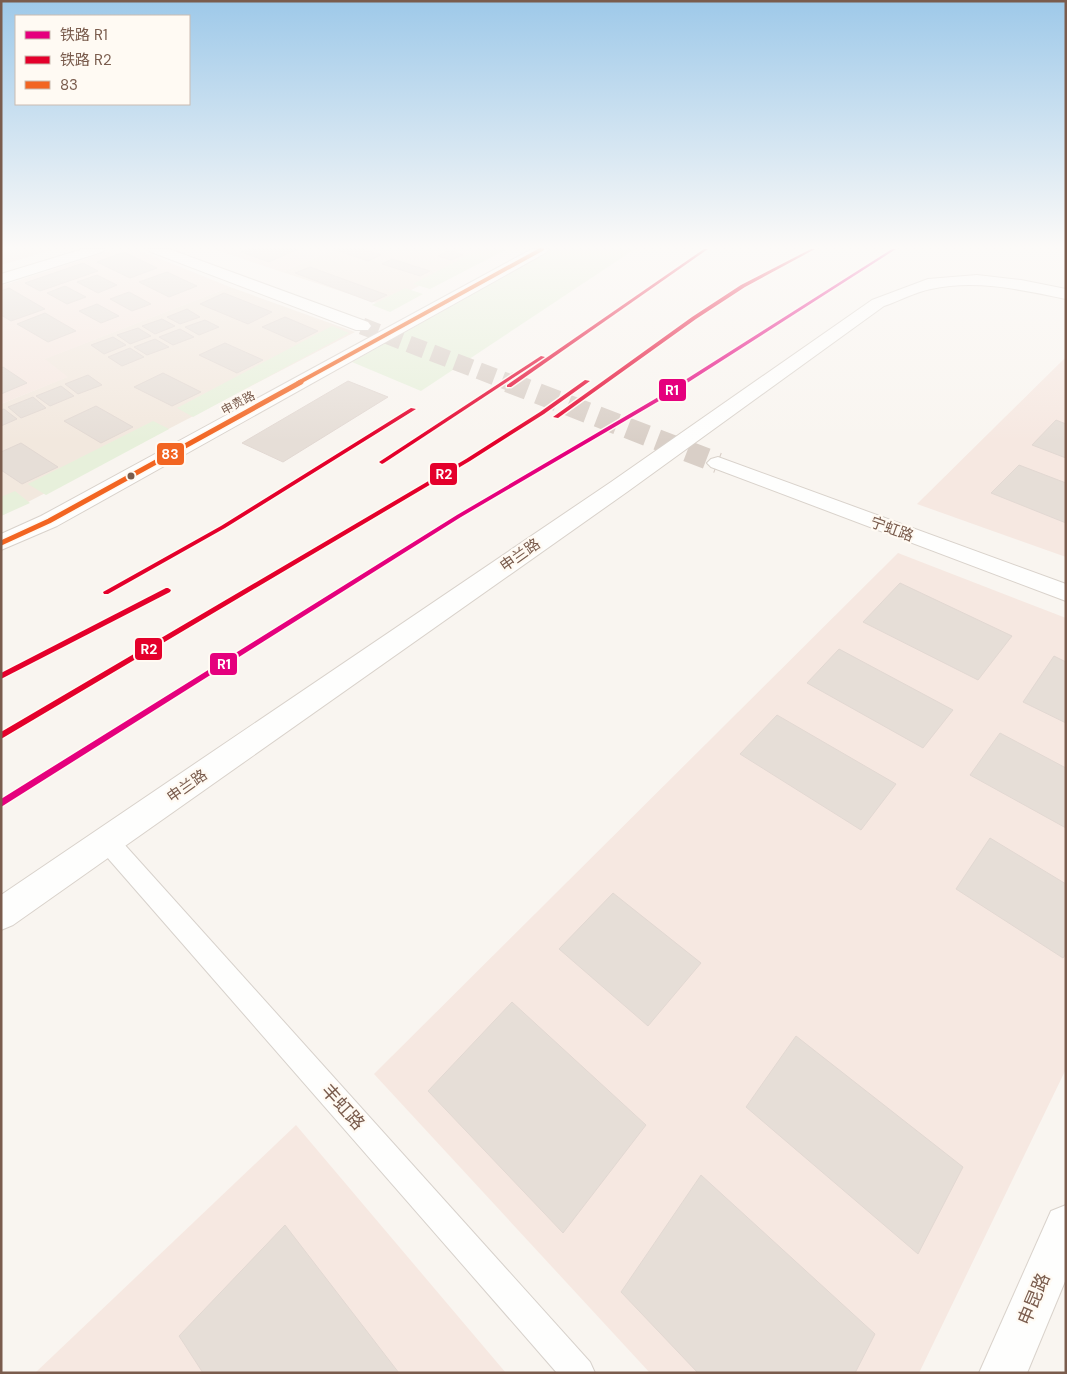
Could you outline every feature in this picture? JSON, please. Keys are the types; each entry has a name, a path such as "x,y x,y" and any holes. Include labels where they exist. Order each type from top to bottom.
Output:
{"main road":[{"path":"336,313 367,324 340,313"},
{"name":"申贵路","path":"1,526 42,509 407,313"},
{"name":"申贵路","path":"1,543 49,521 426,313"},
{"name":"申兰路","path":"1,914 618,487 865,313"},
{"name":"宁虹路","path":"1066,579 721,459 1066,593"},
{"name":"申昆路","path":"1003,1373 1066,1226"}],"street":[{"name":"丰虹路","path":"107,841 579,1373"}],"shaded area":[{"path":"1,313 163,313 45,359 68,377 1,404"},
{"path":"163,313 303,313 355,332 1,516 1,404 67,377 44,359"},
{"path":"1066,357 1066,557 917,504"},
{"path":"898,553 1066,618 1066,1069 919,1373 650,1373 374,1074"},
{"path":"296,1125 506,1373 35,1373"}],"green space":[{"path":"439,313 538,313 421,391 352,362"},
{"path":"332,326 349,333 193,417 177,408"},
{"path":"153,421 169,429 46,495 28,484"},
{"path":"15,491 30,503 1,516 1,497"}],"building":[{"path":"1,313 33,313 11,321"},
{"path":"45,313 76,331 48,342 17,324"},
{"path":"83,313 114,313 119,316 101,323"},
{"path":"177,313 194,313 200,317 180,324 167,317"},
{"path":"222,313 270,313 248,324"},
{"path":"285,317 318,331 296,342 262,327"},
{"path":"162,319 175,326 155,334 142,326"},
{"path":"205,320 219,327 199,335 185,327"},
{"path":"138,328 151,336 130,344 117,335"},
{"path":"180,329 194,337 173,345 159,337"},
{"path":"113,337 126,345 104,354 91,345"},
{"path":"155,339 169,347 147,355 134,347"},
{"path":"225,343 263,360 237,373 199,355"},
{"path":"130,348 144,357 122,366 108,357"},
{"path":"3,367 27,383 1,394 1,368"},
{"path":"163,373 201,392 172,406 134,387"},
{"path":"88,375 102,385 78,394 65,384"},
{"path":"348,381 388,397 283,462 242,443"},
{"path":"61,386 74,396 50,406 36,396"},
{"path":"33,397 46,408 21,418 8,407"},
{"path":"96,406 133,427 101,443 64,421"},
{"path":"4,409 17,419 1,426 1,410"},
{"path":"1056,420 1066,424 1066,458 1032,445"},
{"path":"21,443 58,467 22,484 1,470 1,452"},
{"path":"1019,465 1066,483 1066,523 991,493"},
{"path":"900,583 1012,636 978,680 863,622"},
{"path":"839,649 953,710 923,748 807,683"},
{"path":"1054,656 1066,662 1066,723 1023,702"},
{"path":"777,715 896,784 861,830 740,754"},
{"path":"1000,733 1066,768 1066,828 970,775"},
{"path":"990,838 1066,884 1066,954 1063,958 956,889"},
{"path":"613,893 701,963 648,1026 559,949"},
{"path":"512,1002 646,1125 563,1233 428,1091"},
{"path":"796,1036 963,1167 918,1254 746,1107"},
{"path":"701,1175 875,1334 855,1373 698,1373 621,1292"},
{"path":"285,1225 399,1373 203,1373 179,1336"}],"tunnel":[{"path":"362,326 511,383"},
{"path":"508,382 718,463"}],"rail line":[{"name":"R2","path":"509,386 614,313"},
{"name":"R2","path":"556,417 701,313"},
{"name":"R1","path":"1,804 459,516 657,400 793,313"},
{"name":"R2","path":"382,462 543,357"},
{"name":"R2","path":"1,736 468,460 542,413 587,381"},
{"name":"R2","path":"106,592 223,527 413,409"},
{"name":"R2","path":"1,676 168,590"}],"transit line":[{"name":"83","path":"1,543 49,521 426,313"}]}
